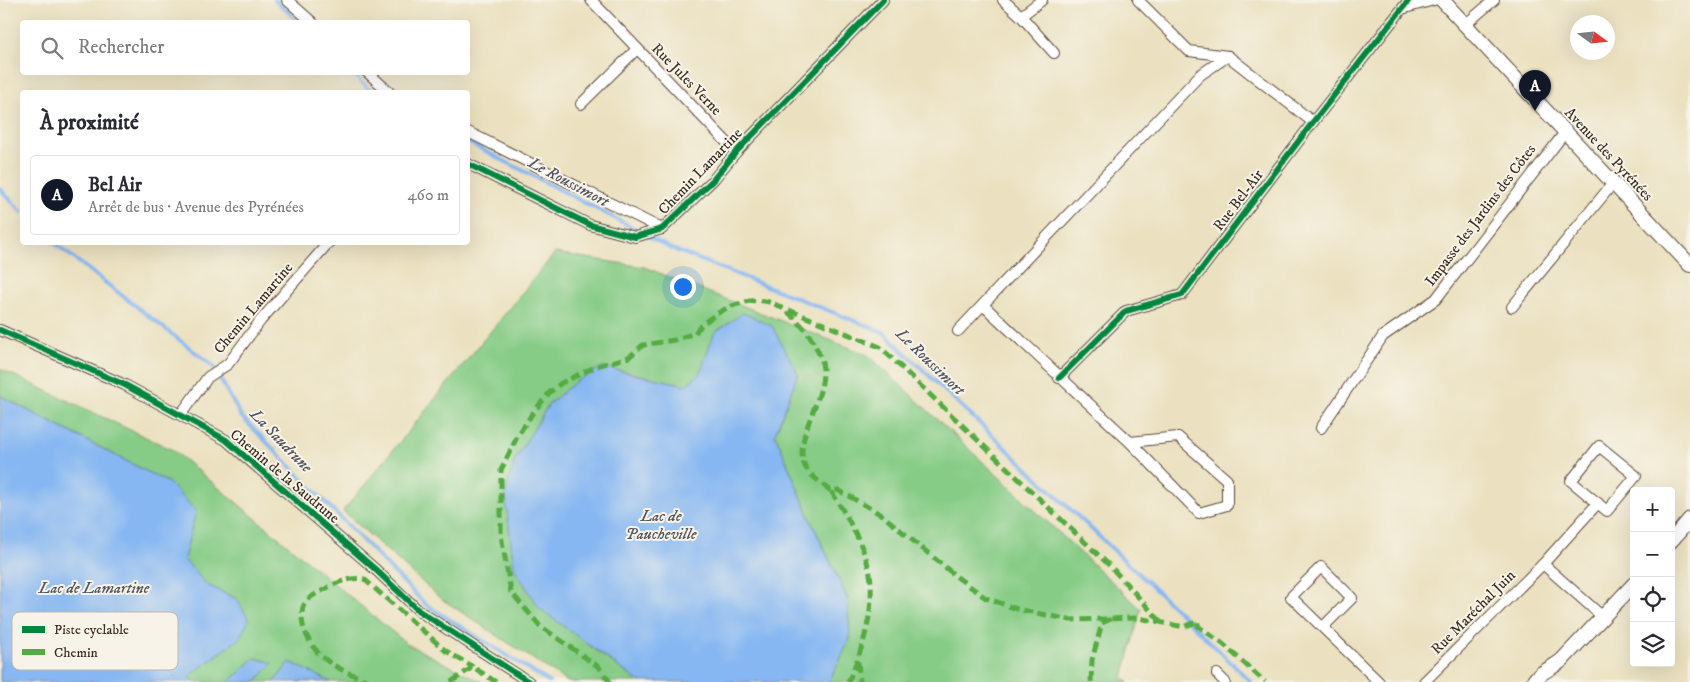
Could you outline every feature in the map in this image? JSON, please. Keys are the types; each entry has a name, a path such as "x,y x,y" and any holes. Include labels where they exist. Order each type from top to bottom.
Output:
{"main road":[{"name":"Avenue des Pyrénées","path":"1442,0 1690,265"},
{"path":"1675,536 1690,519"},
{"path":"1533,682 1537,675 1548,676 1630,589"}],"street":[{"path":"287,0 310,20"},
{"name":"Rue Jules Verne","path":"591,0 736,152"},
{"path":"1004,0 1054,53"},
{"path":"1021,16 1042,0"},
{"path":"1138,0 1189,51 1228,56 1313,122"},
{"name":"Rue Bel-Air","path":"1059,378 1126,311 1182,295 1313,122 1407,4 1434,0"},
{"path":"1466,24 1494,0"},
{"name":"Chemin Lamartine","path":"470,165 590,225 634,237 662,229 713,180 736,152 882,1"},
{"name":"Rue Jules Verne","path":"581,104 637,49"},
{"path":"958,331 1200,74 1228,56"},
{"path":"370,75 386,90"},
{"name":"Impasse des Jardins des Côtes","path":"1320,428 1384,336 1436,298 1566,131"},
{"path":"470,133 662,229"},
{"path":"1512,307 1614,182"},
{"name":"Chemin Lamartine","path":"181,414 208,377 228,364 261,320 326,245"},
{"path":"983,306 1130,442 1199,512 1226,505 1227,480 1178,437 1130,442"},
{"name":"Chemin de la Saudrune","path":"0,330 125,385 226,440 419,611 529,682"},
{"path":"1599,446 1636,476 1607,511 1598,503 1571,481 1599,446"},
{"name":"Rue Maréchal Juin","path":"1424,682 1543,564 1598,503"},
{"path":"1543,564 1604,618"},
{"path":"1323,627 1352,598 1321,567 1291,597 1379,682"},
{"path":"1217,674 1225,682"}],"green space":[{"path":"555,253 644,267 868,355 1141,609 1123,677 1129,682 829,682 850,639 847,597 812,523 775,434 798,374 714,333 700,373 686,385 602,367 549,404 515,460 505,495 591,647 639,682 568,682 440,598 343,511"},
{"path":"0,369 173,450 407,644 482,682 331,682 290,662 274,682 255,682 272,663 255,658 229,682 194,682 189,676 239,639 237,599 207,585 183,559 169,483 0,396"}],"water":[{"name":"Lac de Paucheville","path":"743,313 772,326 798,374 775,434 812,523 847,597 850,639 829,682 639,682 539,608 514,568 505,495 515,460 549,404 575,382 602,367 686,385 700,373 714,333"},
{"name":"Lac de Lamartine","path":"0,396 169,483 196,511 184,559 207,585 237,599 249,620 239,639 189,676 194,682 0,682"},
{"path":"255,658 273,663 255,682 229,682"},
{"path":"290,662 331,682 274,682"}],"waterway":[{"name":"Le Roussimort","path":"275,0 297,20"},
{"name":"Le Roussimort","path":"354,75 370,90"},
{"name":"Le Roussimort","path":"470,143 641,232"},
{"name":"La Saudrune","path":"0,189 20,210"},
{"name":"Le Roussimort","path":"647,236 670,248 883,332 1251,682"},
{"name":"La Saudrune","path":"57,245 213,366 241,416 425,604 549,682"}],"marked path":[{"path":"610,682 599,667 540,626 511,592 501,535 501,470 518,435 532,414 549,393 561,383 597,366 629,357 643,345 674,340 695,333 707,320 724,310 757,300 774,304 784,309 794,317 817,348 823,369 822,380 817,401 805,432 802,454 808,471 831,491 838,490 882,515 957,577 986,598 1017,609 1071,620 1139,618 1184,627 1198,621 1198,626 1223,644 1265,682"},
{"path":"789,310 880,347 1111,567 1161,622"},
{"path":"831,491 850,522 861,546 866,558 871,582 866,634 848,682"},
{"path":"371,682 340,669 323,657 315,650 303,626 302,612 303,606 307,601 312,596 331,586 349,579 364,579 446,651 473,667"},
{"path":"1091,682 1092,660 1102,623 1111,619"},
{"path":"858,662 860,682"},
{"path":"451,682 473,667 496,682"}],"cycle path":[{"path":"470,165 590,225 635,237 662,229 713,180 736,152 883,0"},
{"path":"1059,378 1126,311 1182,295 1313,122 1409,0"},
{"path":"0,330 125,385 226,440 376,570 419,611 529,682"}],"place":[{"name":"Bel Air","path":"1535,111"}]}
